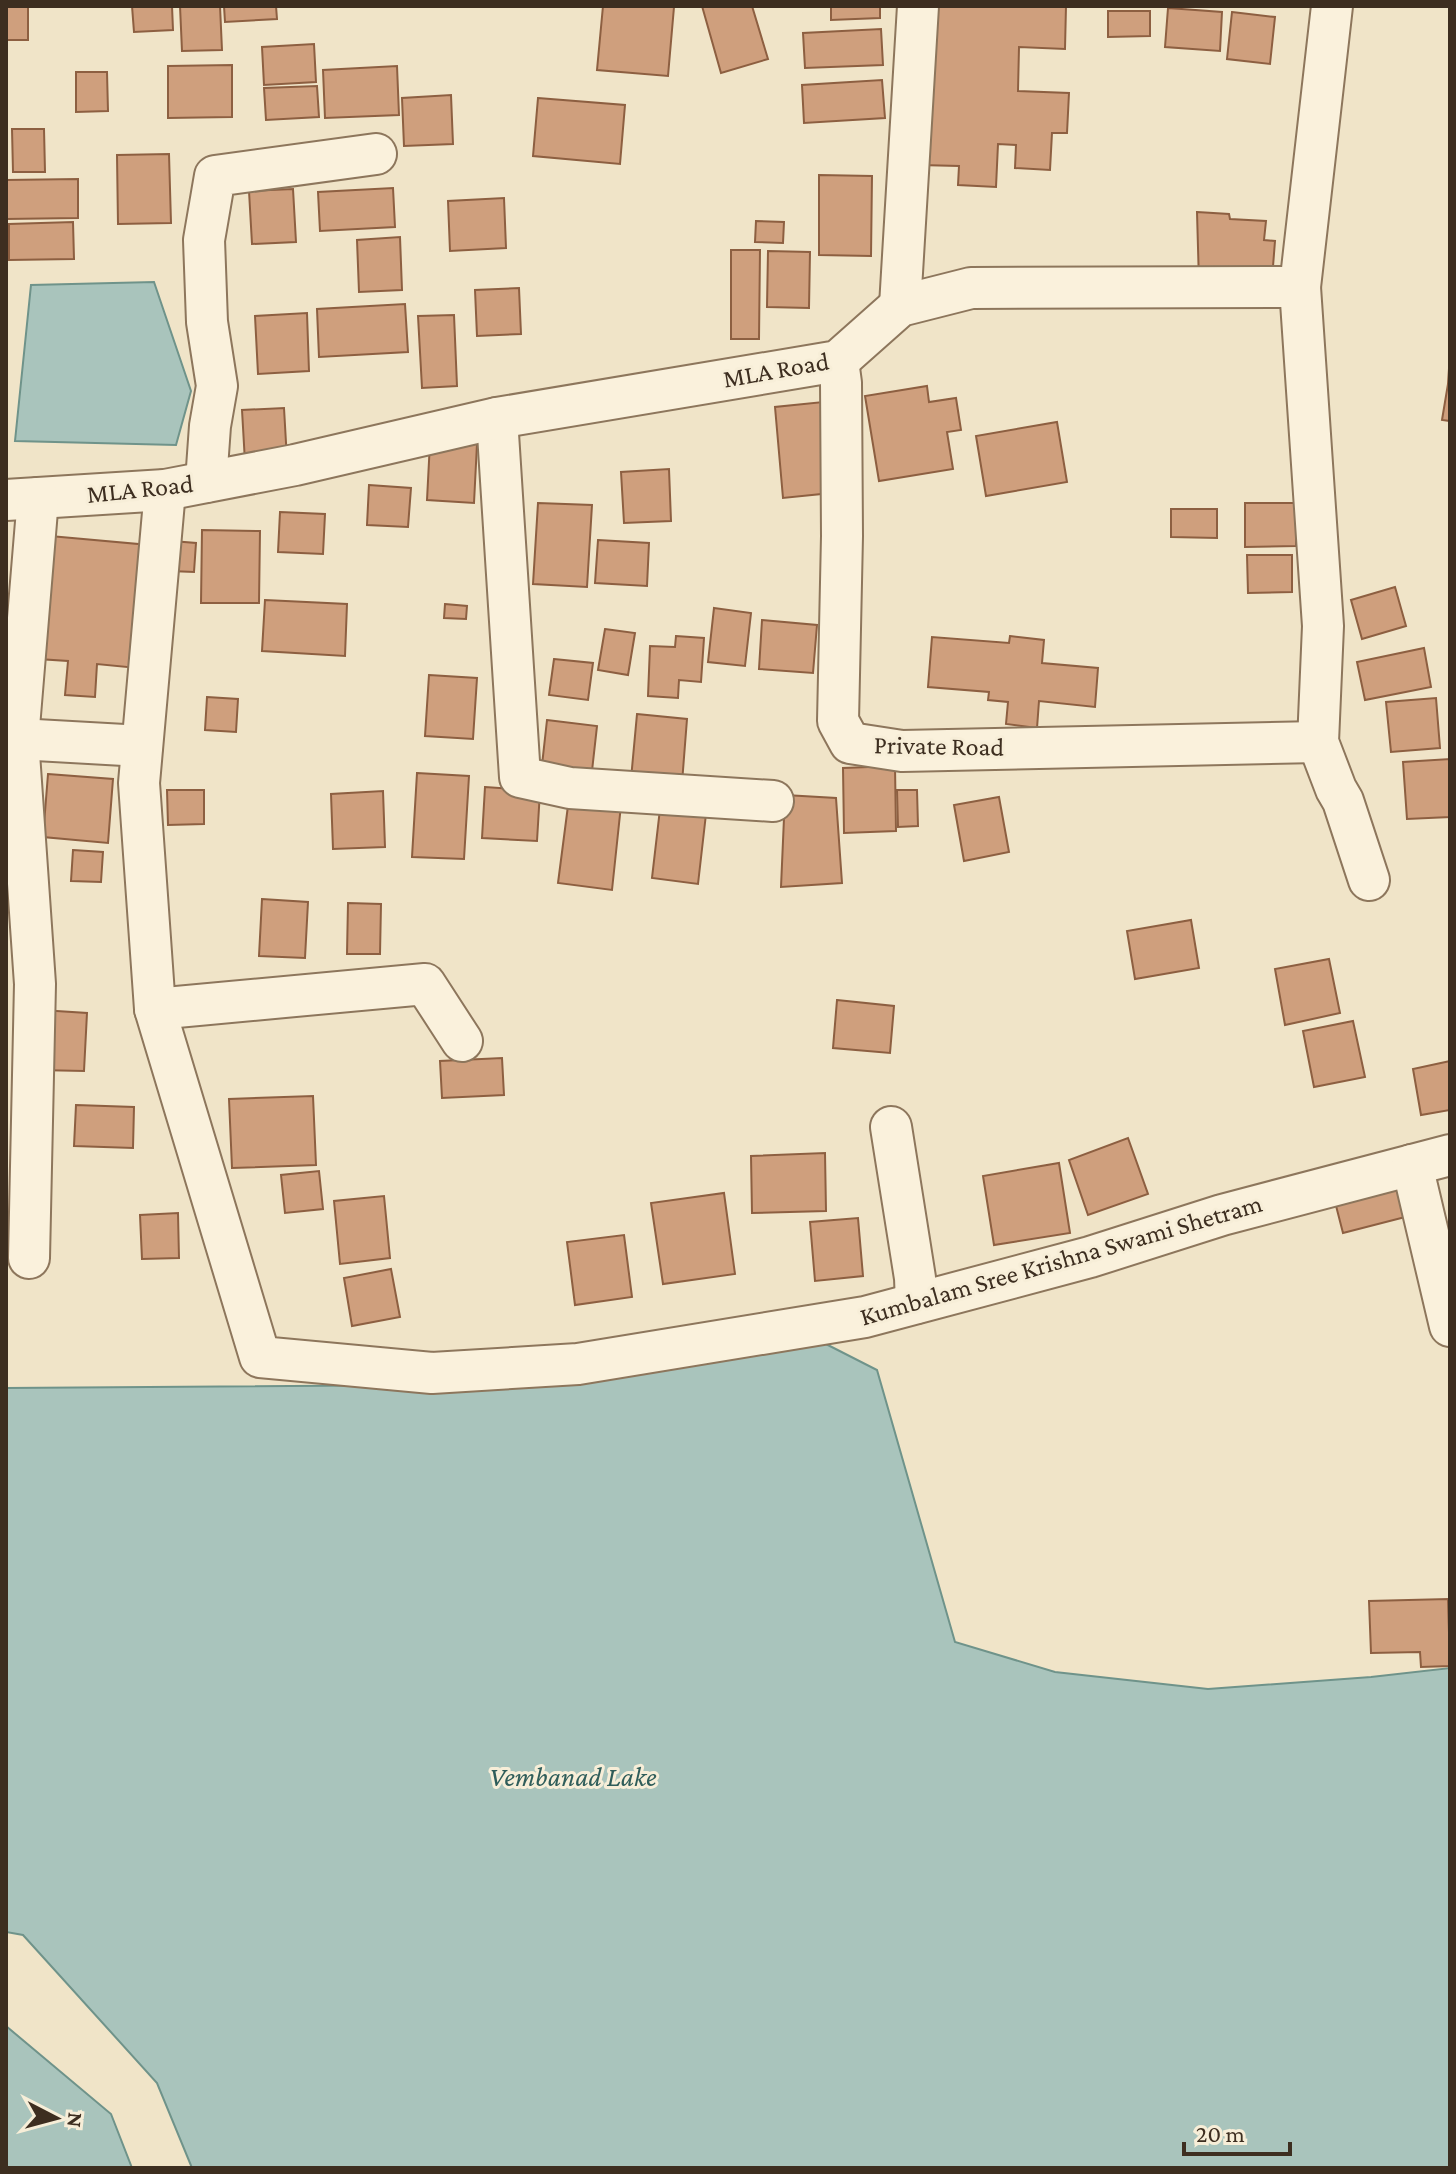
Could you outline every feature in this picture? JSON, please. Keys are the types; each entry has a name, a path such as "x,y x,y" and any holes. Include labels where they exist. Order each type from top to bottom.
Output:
{"street":[{"path":"900,306 918,6"},
{"path":"1332,6 1300,287 1323,626 1318,742 1343,801 1369,880"},
{"path":"206,482 210,426 217,386 207,322 204,240 215,176 376,154"},
{"name":"MLA Road","path":"22,499 165,490 295,465 497,418 838,361 900,306 971,288 1300,287"},
{"name":"Private Road","path":"838,361 841,383 842,521 838,721 850,743 902,751 1318,742"},
{"path":"497,418 520,777 570,788 773,801"},
{"name":"Kumbalam Sree Krishna Swami Shetram","path":"165,490 139,783 158,1068 260,1357 432,1373 578,1364 865,1317 1090,1257 1222,1215 1450,1155"},
{"path":"22,499 18,739 35,984 29,1258"},
{"path":"18,739 142,746"},
{"path":"155,1009 425,984 462,1041"},
{"path":"891,1127 915,1278 916,1303"},
{"path":"1412,1165 1450,1326"}],"water":[{"path":"154,282 191,391 176,445 15,441 31,285"},
{"name":"Vembanad Lake","path":"820,1341 877,1370 955,1642 1055,1672 1208,1689 1450,1668 1450,2168 192,2168 157,2083 23,1935 6,1932 6,1388 579,1384"},
{"path":"6,2026 111,2114 132,2168 6,2168"}],"building":[{"path":"6,6 28,6 28,40 6,40"},
{"path":"132,6 172,6 173,30 134,32"},
{"path":"180,6 220,6 222,50 182,51"},
{"path":"224,6 276,6 277,19 225,22"},
{"path":"603,6 674,7 668,76 597,70"},
{"path":"702,6 752,6 768,59 721,73"},
{"path":"831,6 880,6 880,18 831,20"},
{"path":"927,6 1066,6 1065,49 1019,47 1018,91 1069,93 1067,133 1052,133 1050,170 1015,168 1016,145 998,144 996,187 958,185 959,166 920,165"},
{"path":"1168,8 1222,12 1220,51 1165,47"},
{"path":"1108,11 1150,11 1150,36 1108,37"},
{"path":"1232,12 1275,17 1270,64 1227,59"},
{"path":"881,29 883,65 805,68 803,33"},
{"path":"314,44 316,82 264,85 262,47"},
{"path":"232,65 232,117 168,118 168,66"},
{"path":"397,66 399,115 325,118 323,70"},
{"path":"76,72 107,72 108,111 76,112"},
{"path":"882,80 885,118 804,123 802,85"},
{"path":"317,86 319,117 266,120 264,88"},
{"path":"451,95 453,144 404,146 402,98"},
{"path":"538,98 625,105 620,164 533,156"},
{"path":"12,129 44,129 45,172 13,172"},
{"path":"169,154 171,223 118,224 117,155"},
{"path":"819,175 872,176 871,256 819,255"},
{"path":"78,179 78,218 6,219 6,180"},
{"path":"393,188 395,227 320,231 318,192"},
{"path":"293,189 296,242 252,244 249,191"},
{"path":"504,198 506,248 450,251 448,201"},
{"path":"1197,212 1229,214 1230,219 1266,221 1264,240 1275,241 1272,279 1199,283"},
{"path":"756,221 784,222 783,243 755,242"},
{"path":"73,222 74,259 9,260 9,224"},
{"path":"400,237 402,290 359,292 357,240"},
{"path":"731,250 760,250 759,339 731,339"},
{"path":"768,251 810,252 809,308 767,307"},
{"path":"519,288 521,334 477,336 475,290"},
{"path":"405,304 408,352 319,357 317,309"},
{"path":"307,313 309,371 258,374 255,316"},
{"path":"454,315 457,386 422,388 418,316"},
{"path":"1450,353 1450,421 1442,420"},
{"path":"927,386 929,402 956,398 961,430 947,432 953,469 879,481 865,396"},
{"path":"823,402 831,493 783,498 775,407"},
{"path":"284,408 287,460 245,462 242,410"},
{"path":"1057,422 1067,482 986,496 976,436"},
{"path":"430,442 477,444 474,503 427,500"},
{"path":"669,469 671,521 624,523 621,472"},
{"path":"369,485 411,488 408,527 367,525"},
{"path":"538,503 592,505 587,587 533,584"},
{"path":"1245,503 1296,503 1296,546 1245,547"},
{"path":"1171,509 1217,509 1217,538 1171,537"},
{"path":"280,512 325,514 323,554 278,552"},
{"path":"202,530 260,531 259,603 201,603"},
{"path":"50,536 149,545 137,668 97,664 95,697 65,695 68,661 38,659"},
{"path":"598,540 649,543 647,586 595,583"},
{"path":"172,541 196,543 194,572 170,571"},
{"path":"1247,555 1292,555 1292,592 1248,593"},
{"path":"1395,587 1406,626 1362,639 1351,600"},
{"path":"265,600 347,604 345,656 262,651"},
{"path":"445,604 467,606 466,619 444,618"},
{"path":"714,608 751,613 745,666 708,662"},
{"path":"762,620 817,625 813,673 759,669"},
{"path":"605,629 635,633 628,675 598,670"},
{"path":"676,636 704,638 701,682 679,680 678,698 648,696 650,646 675,647"},
{"path":"1010,636 1044,640 1042,663 1098,668 1095,707 1039,701 1037,728 1006,724 1008,702 988,700 989,692 928,687 932,637 1009,643"},
{"path":"1424,648 1431,687 1365,700 1357,662"},
{"path":"554,659 593,663 588,700 549,695"},
{"path":"429,675 477,678 473,739 425,736"},
{"path":"207,697 238,699 236,732 205,730"},
{"path":"1436,698 1440,748 1391,752 1386,702"},
{"path":"637,714 687,719 682,783 631,779"},
{"path":"547,720 597,726 591,780 541,774"},
{"path":"1450,759 1450,817 1407,819 1403,762"},
{"path":"895,766 896,831 844,833 843,768"},
{"path":"417,773 469,776 464,859 412,857"},
{"path":"48,774 113,779 108,843 43,837"},
{"path":"485,787 540,791 537,841 482,838"},
{"path":"167,790 204,790 204,824 168,825"},
{"path":"897,790 917,790 918,826 898,827"},
{"path":"383,791 385,847 333,849 331,794"},
{"path":"785,795 836,798 842,883 781,887"},
{"path":"999,797 1009,852 964,861 954,805"},
{"path":"569,798 621,805 612,890 558,883"},
{"path":"660,809 706,814 698,884 652,878"},
{"path":"73,850 103,852 101,882 71,881"},
{"path":"262,899 308,902 305,958 259,956"},
{"path":"348,903 381,904 380,954 347,954"},
{"path":"1191,920 1199,968 1135,979 1127,931"},
{"path":"1329,959 1340,1013 1285,1025 1275,969"},
{"path":"837,1000 894,1006 890,1053 833,1048"},
{"path":"41,1010 87,1013 84,1071 38,1070"},
{"path":"1353,1021 1365,1077 1314,1087 1303,1031"},
{"path":"502,1058 504,1095 442,1098 440,1061"},
{"path":"1450,1061 1450,1110 1421,1115 1413,1069"},
{"path":"313,1096 316,1165 232,1168 229,1099"},
{"path":"76,1105 134,1107 133,1148 74,1146"},
{"path":"1128,1138 1148,1194 1088,1215 1069,1160"},
{"path":"825,1153 826,1211 752,1213 751,1156"},
{"path":"1059,1163 1070,1233 994,1245 983,1176"},
{"path":"319,1171 323,1209 285,1213 281,1175"},
{"path":"1404,1177 1413,1215 1343,1233 1333,1194"},
{"path":"724,1193 735,1274 663,1284 651,1203"},
{"path":"384,1196 390,1258 340,1264 334,1201"},
{"path":"178,1213 179,1258 142,1259 140,1215"},
{"path":"858,1218 863,1276 815,1281 810,1222"},
{"path":"624,1235 632,1297 575,1305 567,1242"},
{"path":"391,1269 400,1317 352,1326 344,1278"},
{"path":"1448,1599 1450,1666 1421,1667 1420,1652 1371,1653 1369,1601"}]}
